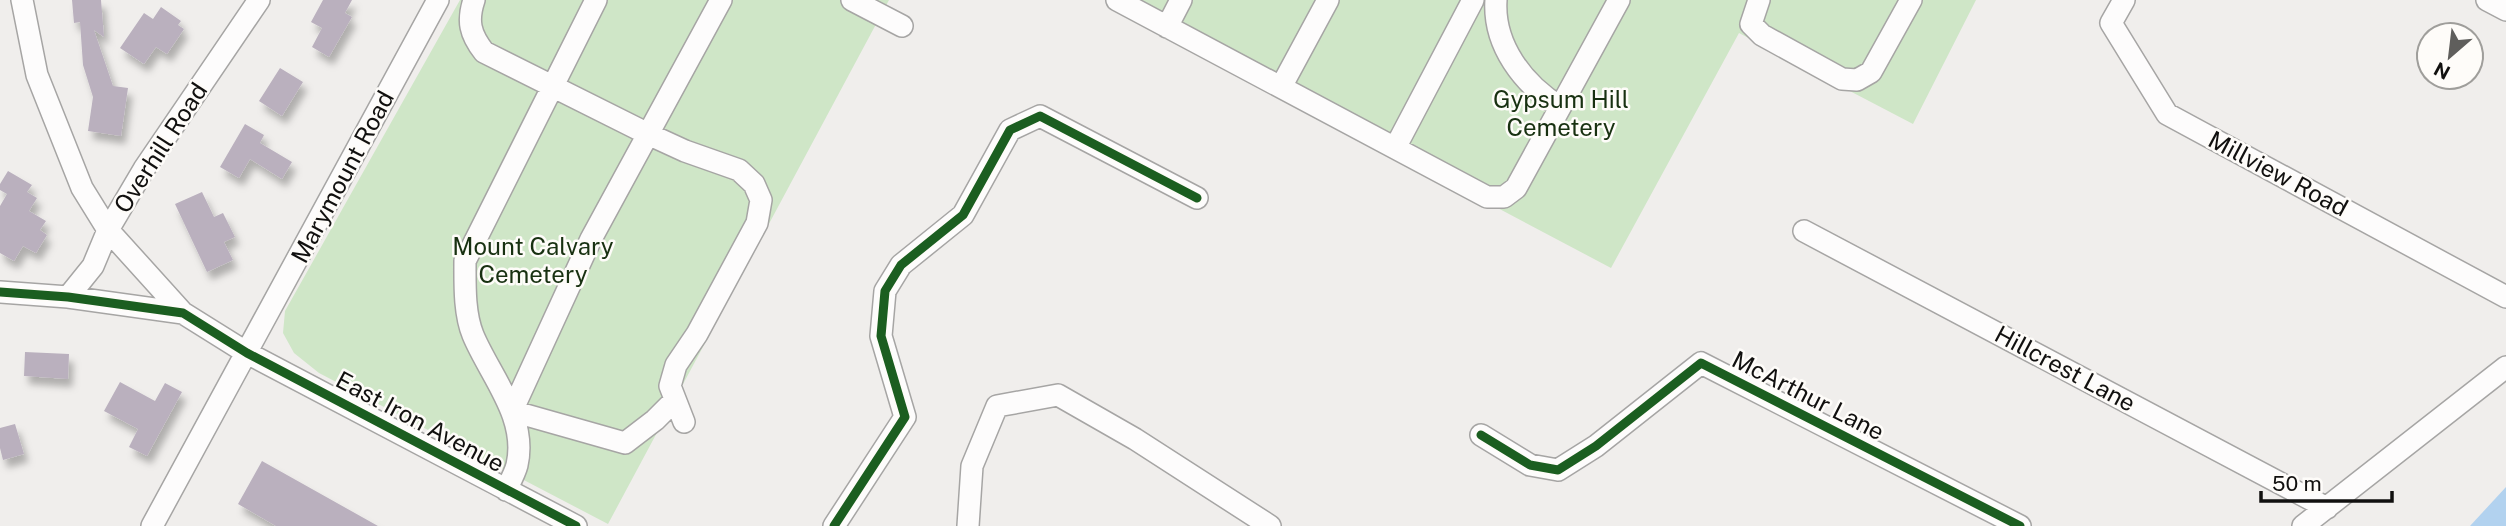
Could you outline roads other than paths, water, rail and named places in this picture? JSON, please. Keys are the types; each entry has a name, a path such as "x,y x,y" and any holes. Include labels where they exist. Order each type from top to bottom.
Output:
{"street":[{"path":"22,0 37,75 82,188 108,230 183,313"},
{"name":"Overhill Road","path":"68,297 93,266 108,230 145,169 259,0"},
{"name":"Marymount Road","path":"152,526 438,0"},
{"path":"474,0 469,22 473,38 484,52 648,134 685,151 739,170 754,184 761,200 757,223 698,334 676,365 670,386 684,422"},
{"path":"506,490 517,465 519,440 512,411 472,333 465,288 465,261 596,0"},
{"path":"512,411 591,239 721,0"},
{"path":"852,0 902,26"},
{"path":"1116,0 1487,197 1504,197 1516,188 1619,0"},
{"path":"1167,27 1181,0"},
{"path":"1281,88 1328,0"},
{"path":"1395,148 1473,0"},
{"path":"1496,0 1503,43 1522,75 1542,96 1560,107"},
{"path":"1759,0 1751,24 1762,35 1842,79 1857,80 1871,72 1911,0"},
{"name":"Millview Road","path":"2124,0 2111,23 2167,114 2506,297"},
{"path":"2487,0 2506,10"},
{"path":"834,526 905,417 881,336 885,291 901,265 963,215 1010,130 1040,116 1197,198"},
{"name":"Hillcrest Lane","path":"1804,231 2327,508"},
{"path":"0,292 68,297 183,313"},
{"name":"East Iron Avenue","path":"183,313 247,353 576,526"},
{"name":"McArthur Lane","path":"1480,435 1530,465 1558,470 1596,446 1701,363 2020,526"},
{"path":"2303,526 2506,367"},
{"path":"968,526 972,466 997,406 1058,395 1135,439 1270,526"},
{"path":"512,411 625,443 655,420 675,400"}],"water":[{"path":"2506,487 2506,526 2470,526"}],"park label":[{"name":"Gypsum Hill Cemetery","path":"1561,114"},
{"name":"Mount Calvary Cemetery","path":"533,261"}]}
